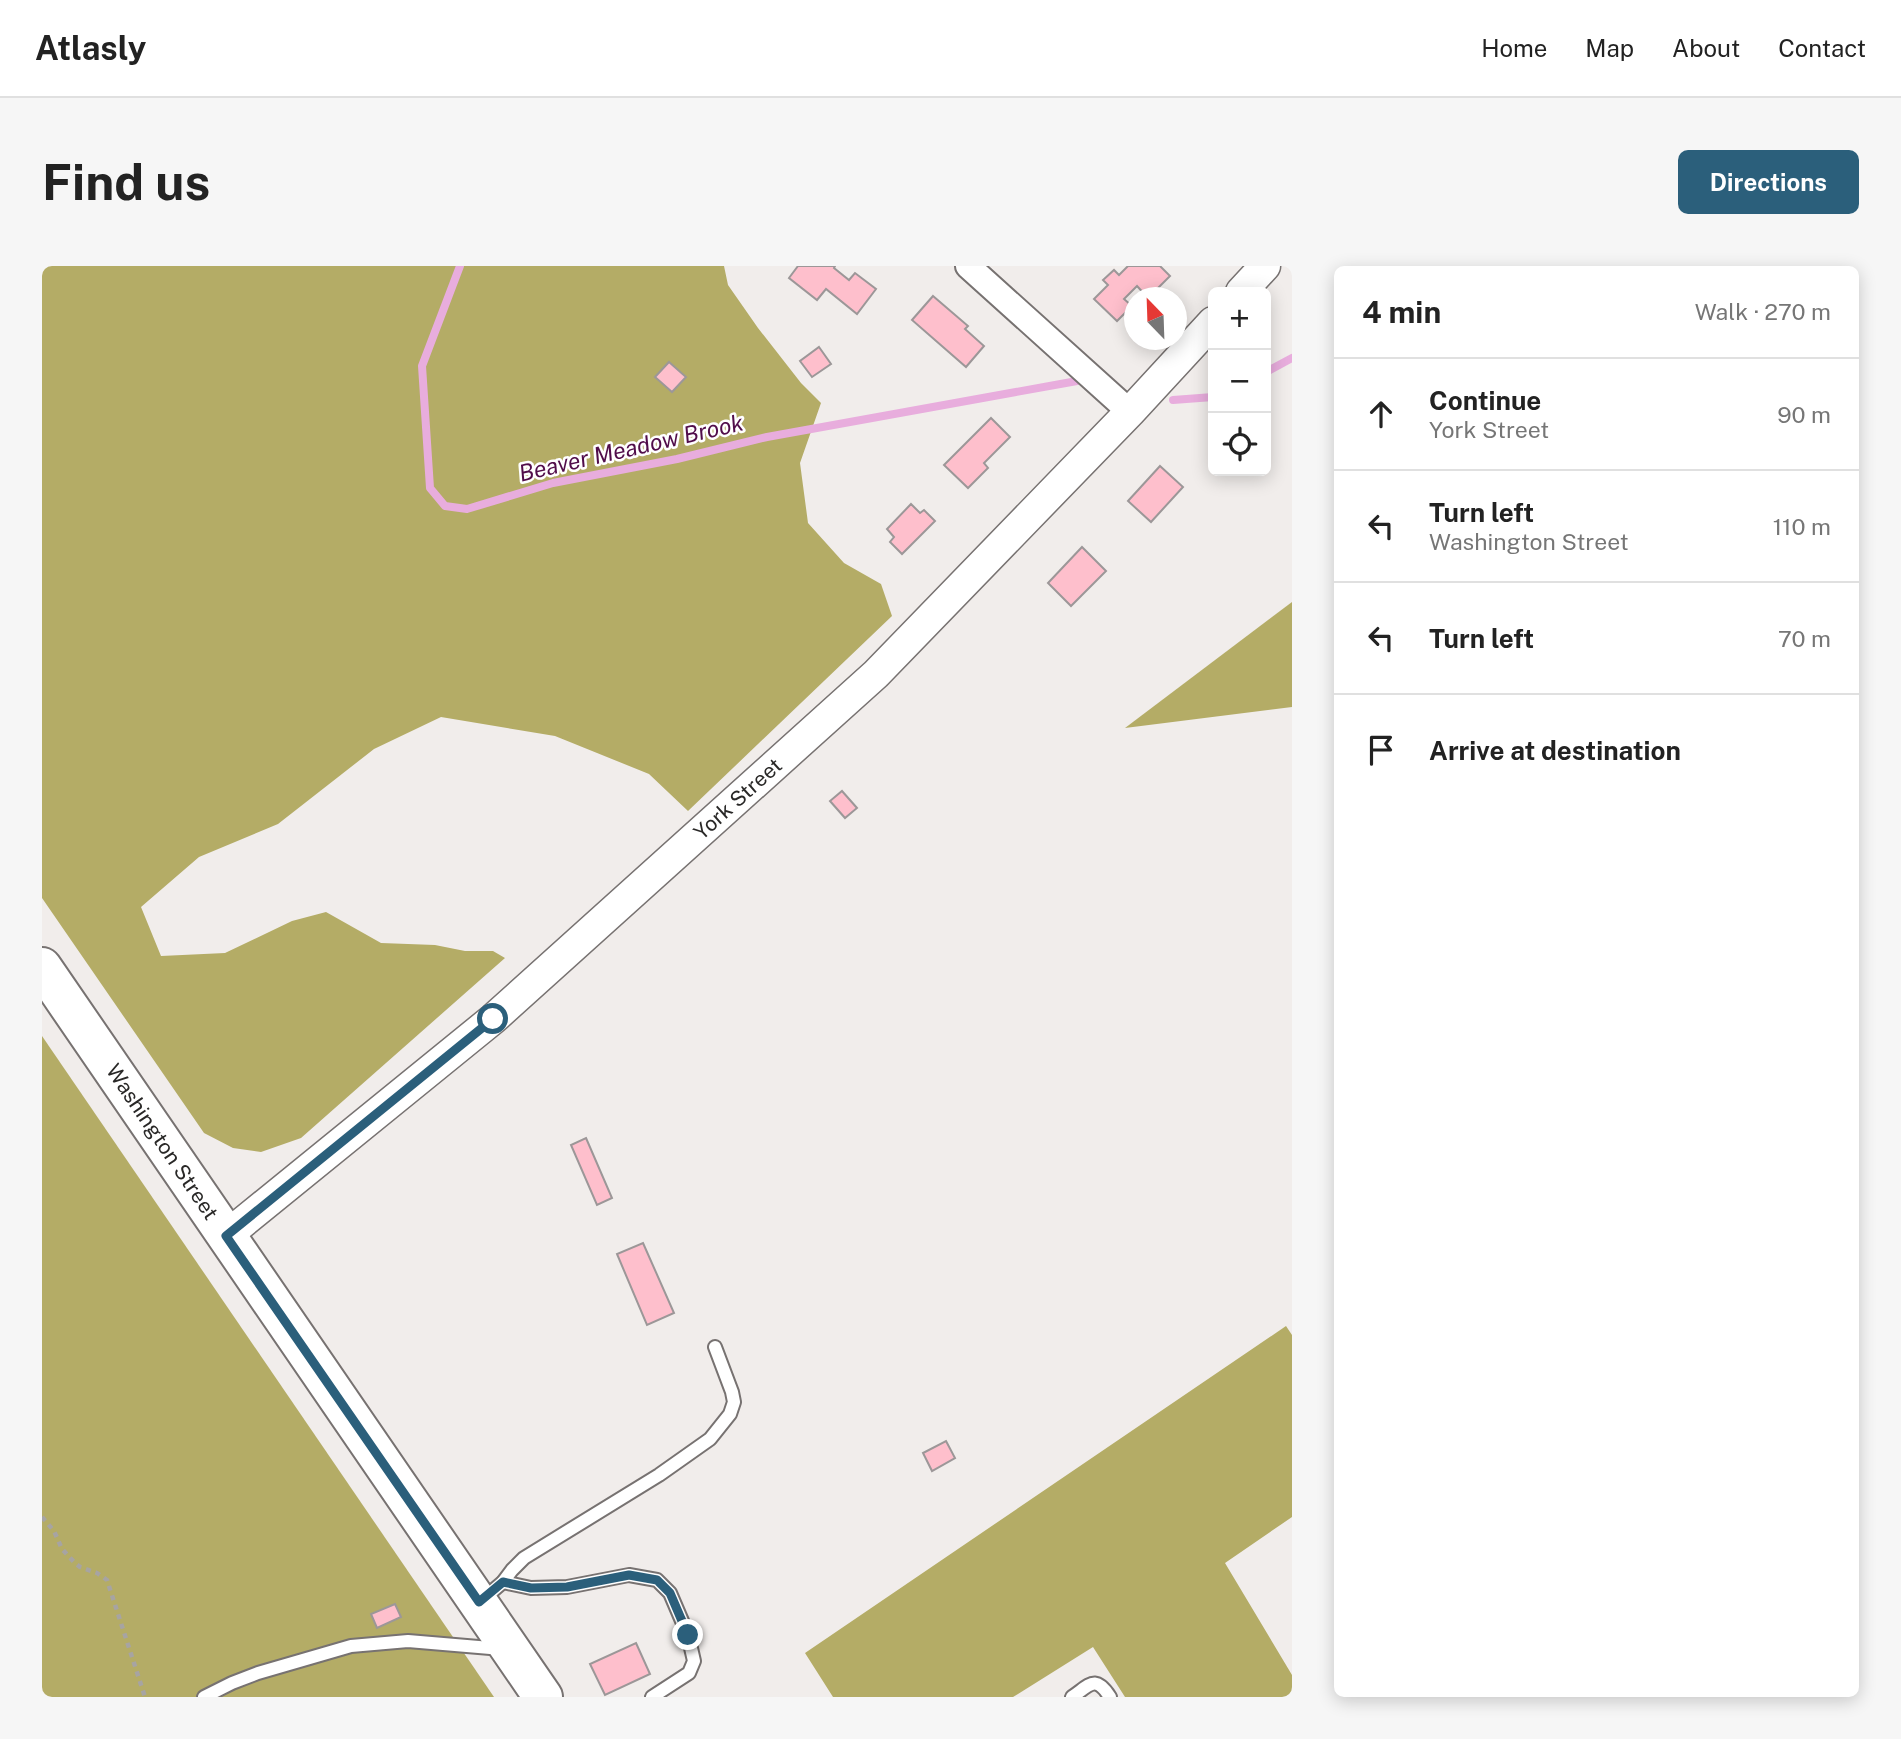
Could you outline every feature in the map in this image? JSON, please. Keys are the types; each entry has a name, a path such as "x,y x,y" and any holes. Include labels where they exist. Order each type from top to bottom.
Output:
{"main road":[{"name":"Washington Street","path":"42,967 226,1236 491,1592 511,1650 543,1697"}],"street":[{"path":"968,266 1130,412"},
{"path":"1246,287 1265,266"},
{"name":"York Street","path":"226,1236 493,1019 866,684 1130,412 1208,327"}],"lane":[{"path":"491,1592 524,1558 659,1475 710,1439 730,1414 734,1402 715,1347"},
{"path":"491,1592 567,1587 629,1575 657,1580 670,1593 688,1635 694,1661 689,1673 652,1697"},
{"path":"204,1697 258,1673 351,1646 408,1641 511,1650"},
{"path":"1072,1697 1097,1683 1102,1685 1110,1697"}],"path":[{"path":"42,1517 54,1531 62,1549 74,1562 107,1580 145,1697"}],"shaded area":[{"path":"42,266 724,266 728,285 758,328 801,383 821,403 800,463 808,523 844,563 881,584 892,616 688,811 649,774 555,736 441,717 374,749 278,824 199,857 141,907 161,956 225,953 292,921 326,912 381,943 493,951 505,958 301,1138 261,1152 233,1148 204,1133 42,898"},
{"path":"1292,602 1292,707 1125,728"},
{"path":"42,1036 494,1697 42,1697"},
{"path":"1286,1326 1292,1335 1292,1517 1225,1563 1292,1675 1292,1697 1125,1697 1093,1647 1013,1697 833,1697 805,1653"}],"building":[{"path":"798,266 835,266 834,268 849,280 855,273 876,289 857,314 826,289 817,300 789,278"},
{"path":"1128,266 1160,266 1170,276 1159,287 1124,287 1124,314 1117,321 1094,299 1108,285 1103,280 1114,270 1119,275"},
{"path":"933,296 968,326 965,329 984,346 966,367 912,320"},
{"path":"819,347 831,364 812,377 800,361"},
{"path":"669,362 686,377 672,392 655,377"},
{"path":"991,418 1010,437 984,463 988,468 968,488 944,465"},
{"path":"1160,466 1183,487 1151,522 1128,501"},
{"path":"911,504 920,513 924,510 935,521 902,554 890,542 894,537 887,529"},
{"path":"1082,547 1106,571 1071,606 1048,583"},
{"path":"842,791 857,808 845,818 830,801"},
{"path":"586,1138 612,1198 597,1205 571,1145"},
{"path":"643,1243 674,1313 647,1325 617,1254"},
{"path":"946,1441 955,1458 932,1471 923,1453"},
{"path":"395,1604 401,1617 377,1628 371,1614"},
{"path":"636,1643 650,1674 605,1695 590,1664"}],"waterway":[{"name":"Beaver Meadow Brook","path":"460,266 422,366 430,488 445,506 467,509 553,483 677,459 767,437 1077,381"},
{"name":"Beaver Meadow Brook","path":"1271,369 1292,358"},
{"name":"Beaver Meadow Brook","path":"1173,400 1208,397"}],"route":[{"path":"493,1019 226,1236 479,1602 503,1582 531,1588 567,1587 629,1575 657,1580 670,1593 688,1635"}]}
